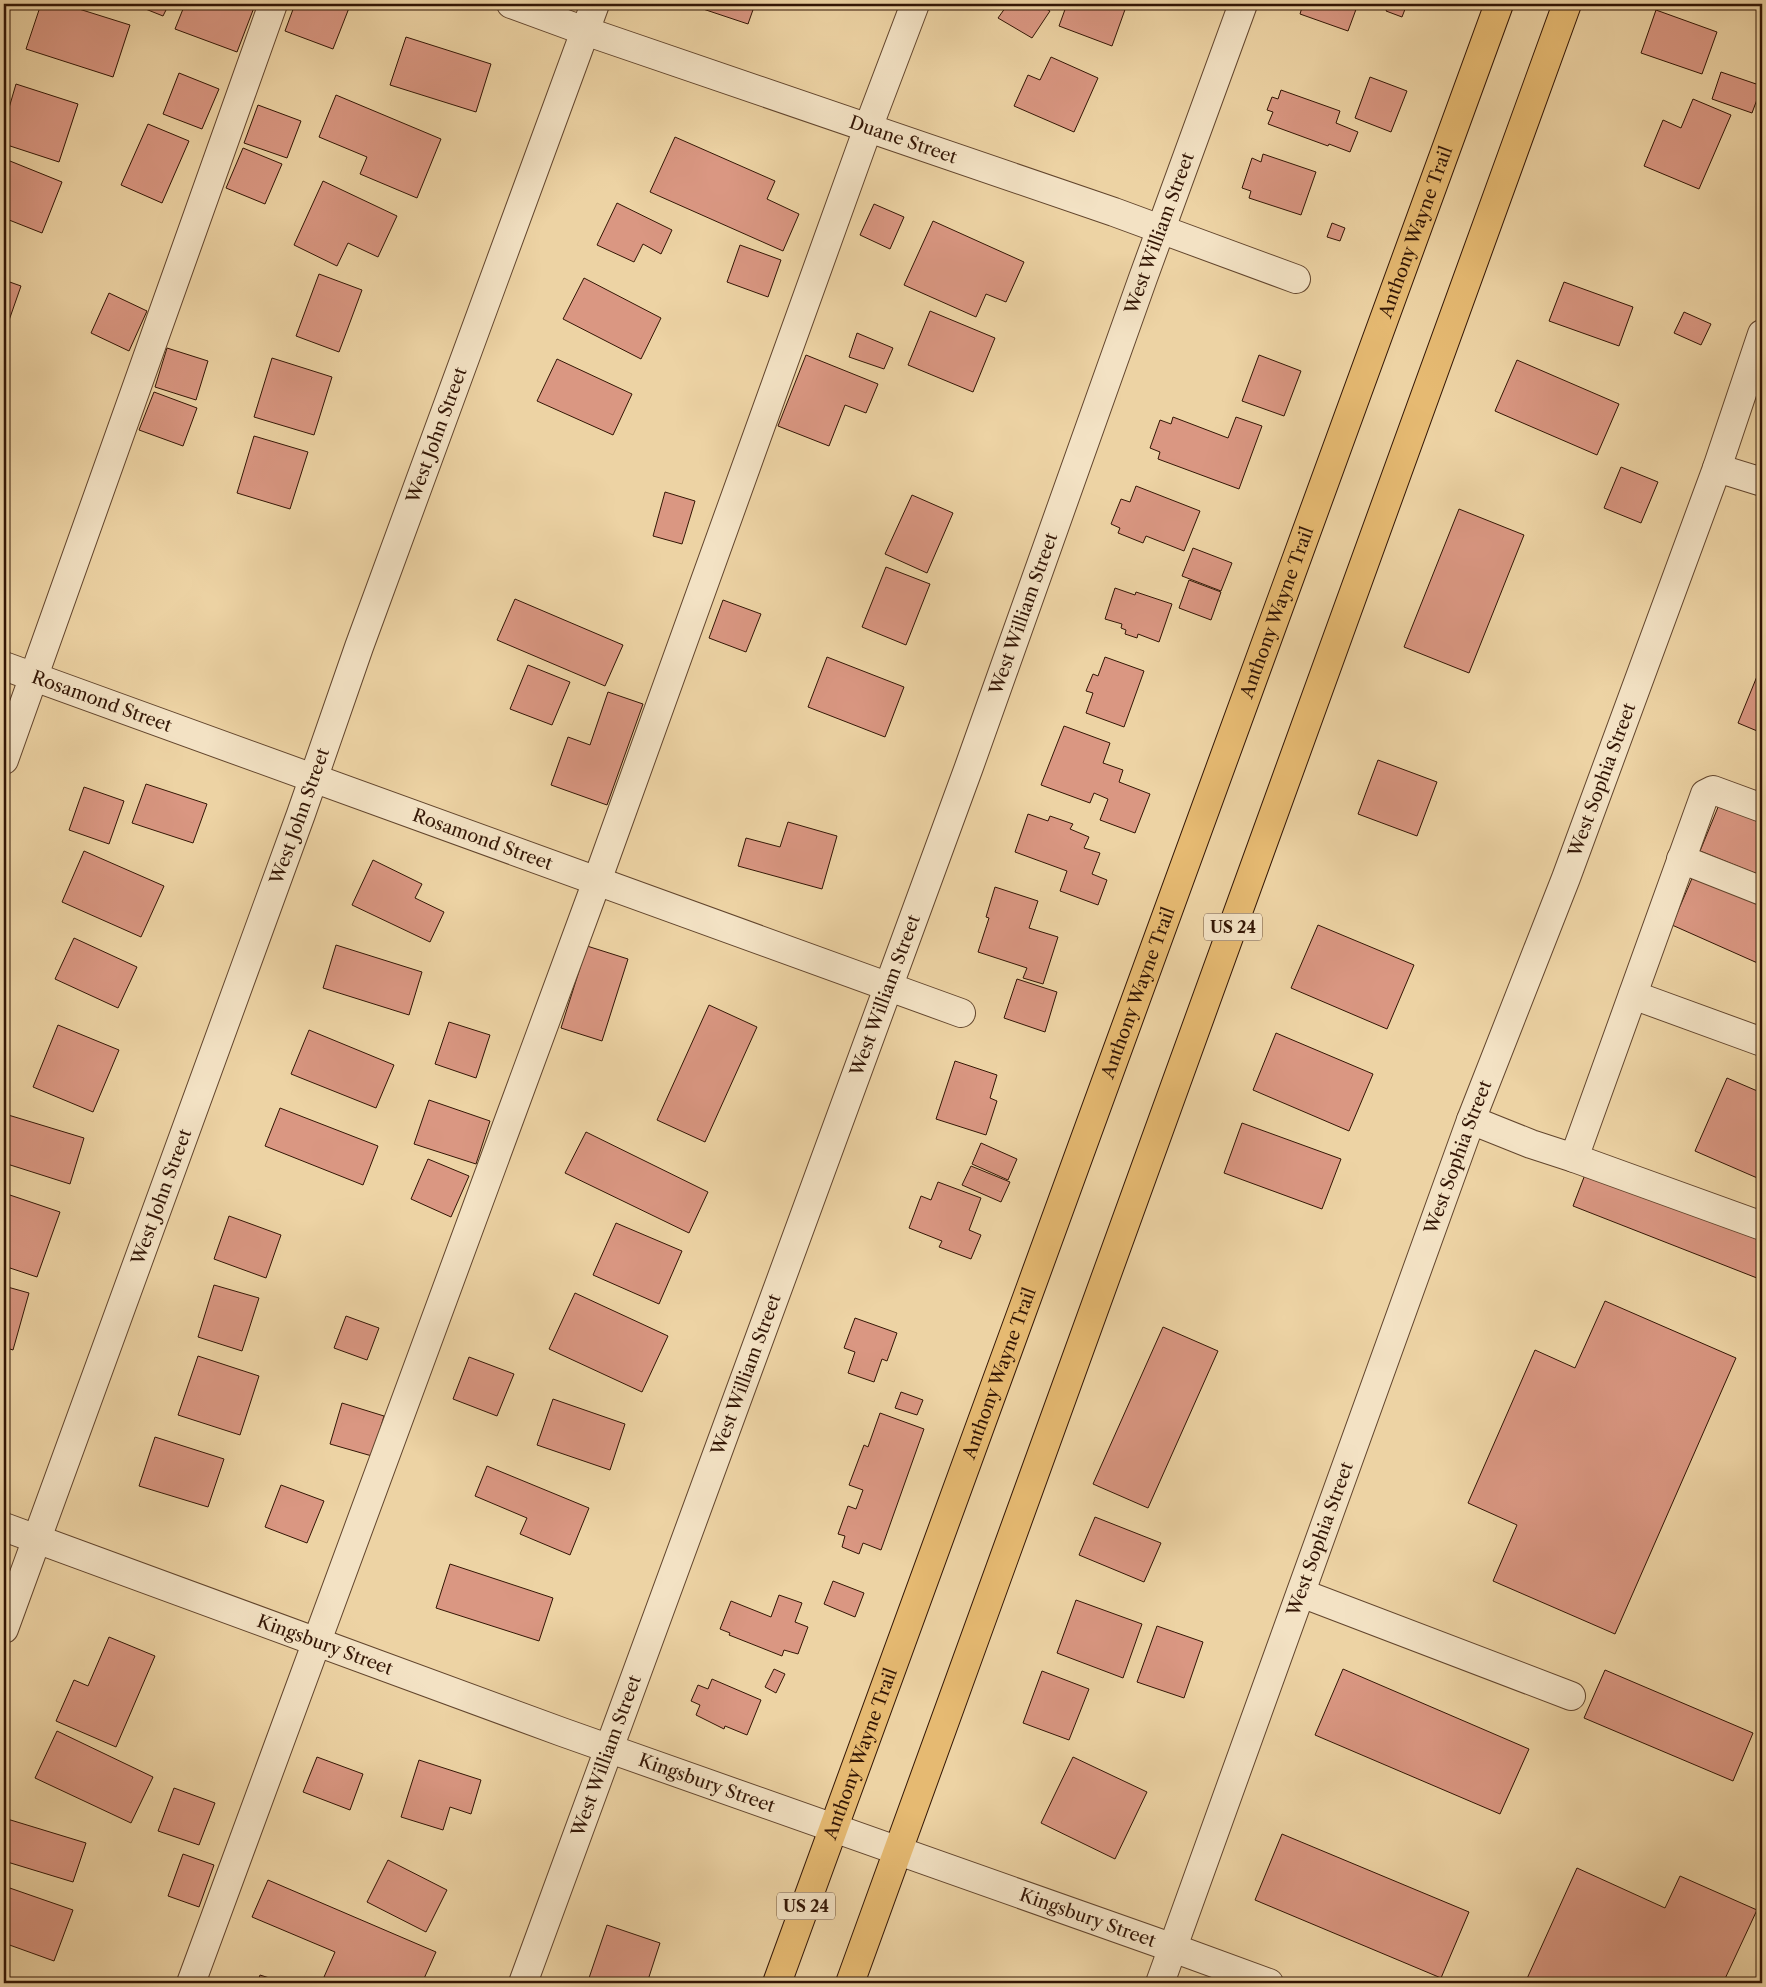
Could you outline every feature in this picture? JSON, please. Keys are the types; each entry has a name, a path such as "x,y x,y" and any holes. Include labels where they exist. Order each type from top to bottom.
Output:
{"highway":[{"name":"Anthony Wayne Trail","path":"777,1983 1499,4"},
{"name":"US 24","path":"850,1983 1567,4"}],"street":[{"path":"4,760 273,4"},
{"name":"Duane Street","path":"511,4 585,32 1160,229 1296,279"},
{"name":"West John Street","path":"4,1629 314,780 359,647 595,4"},
{"path":"191,1983 597,881 868,128 915,4"},
{"name":"West William Street","path":"523,1983 969,767 1160,229 1243,4"},
{"name":"West Sophia Street","path":"1160,1983 1471,1120 1570,869 1717,468 1762,334"},
{"path":"1717,468 1762,482"},
{"name":"Rosamond Street","path":"4,666 961,1014"},
{"path":"1574,1158 1705,794 1709,790 1713,790 1762,808"},
{"path":"1681,859 1762,891"},
{"path":"1633,995 1762,1042"},
{"path":"1471,1120 1532,1144 1762,1226"},
{"name":"Kingsbury Street","path":"4,1527 317,1643 1269,1983"},
{"path":"1301,1593 1571,1696"}],"building":[{"path":"41,4 63,4 130,25 113,77 26,49"},
{"path":"133,4 169,4 163,16"},
{"path":"185,4 255,5 237,52 175,29"},
{"path":"295,4 338,4 349,8 333,49 285,31"},
{"path":"688,4 755,4 748,24"},
{"path":"1008,4 1037,4 1050,11 1032,38 998,18"},
{"path":"1067,4 1127,4 1112,46 1059,26"},
{"path":"1303,4 1358,4 1348,31 1300,14"},
{"path":"1389,4 1407,4 1402,17 1386,11"},
{"path":"1656,10 1717,32 1702,74 1641,53"},
{"path":"406,37 491,64 476,112 390,85"},
{"path":"1051,57 1098,78 1074,132 1014,106 1028,75 1040,80"},
{"path":"1721,72 1762,86 1752,113 1712,99"},
{"path":"179,73 219,89 202,129 163,114"},
{"path":"1370,77 1407,91 1391,132 1355,118"},
{"path":"16,84 78,104 59,162 4,144 4,125"},
{"path":"1281,90 1340,111 1336,123 1358,132 1350,152 1268,124 1273,112 1267,110 1272,97 1278,99"},
{"path":"336,95 441,139 417,198 360,174 367,157 319,137"},
{"path":"1693,99 1731,115 1699,189 1644,166 1663,120 1681,128"},
{"path":"258,105 301,121 287,158 244,143"},
{"path":"148,124 189,141 162,203 121,185"},
{"path":"675,137 775,181 767,199 799,214 783,251 650,192"},
{"path":"243,148 282,164 265,204 226,188"},
{"path":"1263,154 1316,172 1301,215 1249,198 1251,191 1242,188 1252,158 1261,162"},
{"path":"5,159 62,182 42,233 4,218"},
{"path":"323,181 397,216 378,257 348,243 337,266 294,245"},
{"path":"617,203 672,230 661,254 643,244 634,262 597,245"},
{"path":"874,204 904,217 890,249 860,235"},
{"path":"933,221 1024,262 1006,302 986,294 976,317 904,285"},
{"path":"1332,223 1345,228 1340,241 1327,237"},
{"path":"740,245 781,260 768,297 727,282"},
{"path":"319,274 362,290 339,352 296,336"},
{"path":"584,278 661,318 641,359 563,319"},
{"path":"4,280 21,286 6,329 4,329"},
{"path":"1564,282 1633,307 1619,346 1549,321"},
{"path":"109,293 147,311 129,351 91,333"},
{"path":"930,311 995,338 973,392 908,365"},
{"path":"1684,312 1711,324 1701,345 1674,333"},
{"path":"857,333 893,348 884,369 849,357"},
{"path":"167,348 208,361 196,400 155,387"},
{"path":"806,355 878,384 866,413 845,405 829,446 778,426"},
{"path":"1259,355 1301,371 1284,416 1242,401"},
{"path":"272,358 332,377 314,435 254,417"},
{"path":"557,359 632,394 613,435 537,401"},
{"path":"1517,360 1619,404 1597,455 1495,411"},
{"path":"154,392 197,408 183,446 139,430"},
{"path":"1173,417 1228,438 1236,417 1262,426 1239,489 1158,459 1160,452 1150,448 1160,420 1171,424"},
{"path":"254,436 308,452 290,509 237,493"},
{"path":"1621,467 1658,482 1641,523 1604,508"},
{"path":"1136,486 1200,511 1184,551 1146,536 1143,543 1118,533 1120,528 1111,524 1121,499 1130,502"},
{"path":"665,492 695,501 682,544 653,536"},
{"path":"912,495 953,513 927,573 885,554"},
{"path":"1459,509 1524,535 1469,673 1404,647"},
{"path":"1193,548 1232,563 1221,591 1182,576"},
{"path":"886,567 930,584 906,645 862,627"},
{"path":"1189,580 1221,592 1211,620 1179,608"},
{"path":"1115,588 1135,595 1136,592 1172,604 1159,642 1138,634 1137,638 1125,634 1126,630 1121,628 1122,624 1105,619"},
{"path":"515,599 623,645 605,686 497,640"},
{"path":"723,600 761,614 746,652 709,638"},
{"path":"827,657 904,687 885,737 808,707"},
{"path":"1105,657 1144,671 1124,727 1086,713 1093,693 1086,691 1093,674 1098,676"},
{"path":"1762,664 1762,733 1738,723"},
{"path":"528,665 570,682 552,725 510,709"},
{"path":"608,692 643,704 607,805 551,785 568,737 590,745"},
{"path":"1064,726 1110,743 1103,763 1123,770 1119,782 1150,794 1135,833 1100,820 1108,799 1094,793 1090,803 1041,785"},
{"path":"1378,760 1437,782 1417,836 1358,814"},
{"path":"146,784 207,804 193,843 132,823"},
{"path":"84,787 124,801 109,844 69,830"},
{"path":"1721,800 1762,818 1762,876 1700,851"},
{"path":"1028,814 1048,821 1050,816 1073,824 1070,829 1089,837 1084,848 1100,853 1092,874 1107,880 1098,905 1060,891 1067,871 1015,852"},
{"path":"788,822 837,836 822,889 738,866 746,838 780,847"},
{"path":"84,851 164,886 141,937 62,902"},
{"path":"373,860 422,884 415,898 444,912 430,942 352,905"},
{"path":"1693,876 1762,906 1762,965 1672,925"},
{"path":"995,887 1038,901 1029,928 1058,937 1043,984 1023,978 1027,968 978,952 989,918 986,917"},
{"path":"1318,925 1414,965 1387,1029 1291,988"},
{"path":"74,938 137,967 118,1008 55,979"},
{"path":"336,945 422,972 409,1015 323,988"},
{"path":"587,946 628,959 602,1041 561,1028"},
{"path":"1017,979 1057,992 1045,1032 1004,1018"},
{"path":"709,1005 757,1027 705,1142 657,1120"},
{"path":"449,1022 490,1035 476,1078 435,1064"},
{"path":"58,1025 119,1050 93,1112 33,1087"},
{"path":"309,1030 394,1065 376,1108 291,1074"},
{"path":"1276,1033 1373,1074 1349,1131 1253,1090"},
{"path":"955,1061 997,1075 990,1098 997,1101 986,1135 936,1119"},
{"path":"1727,1078 1762,1093 1762,1180 1695,1151"},
{"path":"429,1100 490,1121 476,1164 414,1144"},
{"path":"280,1108 378,1146 363,1185 265,1146"},
{"path":"5,1114 84,1138 70,1184 4,1163"},
{"path":"1242,1123 1341,1159 1322,1209 1224,1173"},
{"path":"586,1132 708,1192 689,1233 565,1173"},
{"path":"981,1143 1017,1159 1008,1180 972,1164"},
{"path":"428,1159 469,1176 451,1217 411,1199"},
{"path":"971,1166 1010,1182 1001,1202 962,1185"},
{"path":"1586,1172 1762,1241 1762,1280 1573,1206"},
{"path":"938,1182 981,1198 969,1230 981,1235 971,1259 939,1247 942,1241 909,1228 921,1196 931,1200"},
{"path":"4,1193 60,1212 37,1277 4,1266"},
{"path":"229,1216 281,1235 266,1278 214,1259"},
{"path":"616,1223 682,1251 659,1304 593,1275"},
{"path":"214,1285 259,1298 242,1351 198,1337"},
{"path":"4,1286 29,1293 13,1350 4,1347"},
{"path":"575,1293 668,1336 642,1392 549,1349"},
{"path":"1605,1301 1736,1358 1615,1634 1493,1581 1517,1525 1468,1503 1535,1350 1575,1368"},
{"path":"346,1316 379,1328 367,1360 334,1348"},
{"path":"855,1318 897,1333 887,1361 882,1359 874,1382 848,1373 855,1352 844,1348"},
{"path":"1163,1327 1218,1351 1148,1508 1093,1484"},
{"path":"198,1356 259,1376 240,1435 178,1415"},
{"path":"469,1357 514,1374 497,1416 453,1399"},
{"path":"901,1392 923,1400 917,1415 895,1408"},
{"path":"553,1399 625,1424 610,1470 537,1445"},
{"path":"342,1403 384,1416 372,1456 330,1444"},
{"path":"880,1413 924,1429 881,1550 863,1543 859,1554 842,1547 845,1536 838,1534 848,1506 856,1509 863,1490 849,1485 864,1445 868,1447"},
{"path":"155,1437 224,1459 208,1507 139,1486"},
{"path":"487,1466 589,1508 570,1555 520,1534 527,1518 475,1496"},
{"path":"281,1485 324,1501 307,1543 265,1527"},
{"path":"1095,1517 1161,1543 1144,1582 1079,1555"},
{"path":"450,1564 553,1598 539,1641 436,1608"},
{"path":"833,1581 864,1593 855,1617 824,1604"},
{"path":"779,1595 802,1603 795,1622 808,1627 798,1654 784,1650 782,1656 729,1635 730,1633 720,1629 731,1601 771,1617"},
{"path":"1076,1600 1142,1624 1123,1678 1057,1653"},
{"path":"1157,1626 1203,1642 1184,1698 1137,1682"},
{"path":"109,1637 155,1656 116,1747 56,1721 74,1680 88,1686"},
{"path":"774,1669 785,1674 776,1693 765,1687"},
{"path":"1343,1669 1529,1749 1500,1814 1315,1735"},
{"path":"1605,1670 1753,1733 1733,1781 1584,1718"},
{"path":"1042,1671 1089,1689 1069,1740 1023,1723"},
{"path":"712,1679 761,1700 747,1735 725,1726 724,1729 696,1715 700,1705 691,1701 698,1685 708,1689"},
{"path":"57,1731 153,1777 131,1823 35,1778"},
{"path":"317,1757 363,1774 350,1810 303,1792"},
{"path":"1073,1757 1147,1792 1115,1859 1041,1823"},
{"path":"419,1760 481,1780 471,1814 450,1807 443,1830 401,1817"},
{"path":"174,1788 215,1803 199,1845 158,1831"},
{"path":"4,1818 86,1843 73,1882 4,1861"},
{"path":"1282,1834 1469,1912 1441,1978 1255,1900"},
{"path":"183,1854 214,1865 199,1907 168,1896"},
{"path":"388,1860 447,1890 426,1932 367,1902"},
{"path":"1577,1868 1665,1908 1680,1876 1757,1910 1723,1983 1525,1983"},
{"path":"268,1880 436,1952 422,1983 339,1983 324,1977 335,1952 252,1917"},
{"path":"4,1886 73,1910 54,1961 4,1943"},
{"path":"607,1925 660,1943 647,1983 604,1983 589,1978"},
{"path":"260,1975 285,1983 257,1983"}]}
